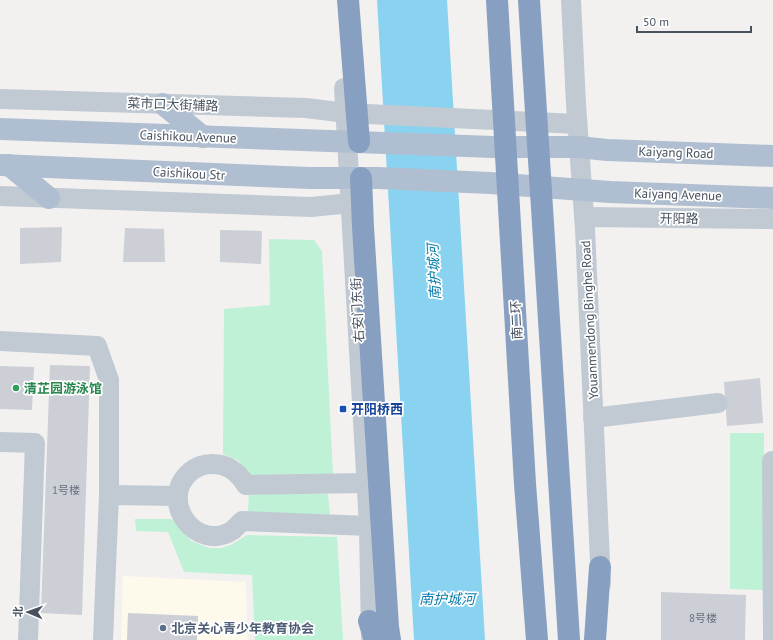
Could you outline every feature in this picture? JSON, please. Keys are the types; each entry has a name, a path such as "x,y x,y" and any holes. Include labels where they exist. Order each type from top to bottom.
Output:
{"highway":[{"path":"348,0 360,113 361,142"},
{"name":"南二环","path":"496,0 525,484 537,640"},
{"path":"529,0 569,640"},
{"path":"363,178 362,227 390,640"},
{"path":"523,640 519,536 525,484"},
{"path":"595,640 600,567"}],"main road":[{"path":"163,104 203,137"},
{"name":"Caishikou Avenue","path":"0,129 493,147"},
{"name":"Kaiyang Road","path":"493,147 579,148 773,156"},
{"path":"4,165 49,198"},
{"name":"Caishikou Str","path":"4,165 302,178 363,178 490,183"},
{"name":"Kaiyang Avenue","path":"490,183 582,190 773,198"}],"street":[{"path":"338,0 360,113"},
{"name":"Youanmendong Binghe Road","path":"571,0 577,124 584,217 593,418 598,482 600,567 606,640"},
{"name":"菜市口大街辅路","path":"0,99 306,108 360,113 577,124"},
{"name":"右安门东街","path":"361,142 363,178 351,203 367,483 372,634"},
{"path":"0,196 311,207 351,203"},
{"name":"开阳路","path":"584,217 773,219"},
{"path":"0,341 97,346 109,380 109,496 104,640"},
{"path":"593,418 718,403"},
{"path":"0,442 35,443 28,640"},
{"path":"772,461 773,640"},
{"path":"367,483 246,485 236,471 227,466 210,464 200,466 186,475 181,484 178,496 178,505 181,515 185,521 196,531 210,536 226,533 242,521 369,526"},
{"path":"109,496 178,496"}],"shaded area":[{"path":"123,576 246,582 247,640 121,640"}],"green space":[{"path":"269,239 314,240 322,251 333,474 250,475 239,461 223,454 224,309 270,305"},
{"path":"730,433 764,433 763,590 730,589"},
{"path":"249,493 328,494 330,515 248,513"},
{"path":"135,519 172,519 191,541 209,548 221,548 231,545 247,535 337,537 343,640 255,640 252,575 184,572 168,532 136,531"}],"water":[{"name":"南护城河","path":"377,0 447,0 485,640 414,640"}],"building":[{"path":"62,227 61,262 20,264 20,228"},
{"path":"125,228 164,229 165,262 123,262"},
{"path":"220,230 262,231 261,264 220,262"},
{"path":"50,365 90,366 82,615 41,613"},
{"name":"清芷园游泳馆","path":"0,366 34,367 32,410 0,409"},
{"path":"760,378 763,423 727,426 724,382"},
{"path":"661,592 746,595 745,640 661,640"},
{"name":"北京关心青少年教育协会","path":"128,613 198,616 197,640 127,640"}],"place":[{"name":"清芷园游泳馆","path":"16,388"},
{"name":"开阳桥西","path":"343,409"},
{"name":"北京关心青少年教育协会","path":"163,628"}]}
